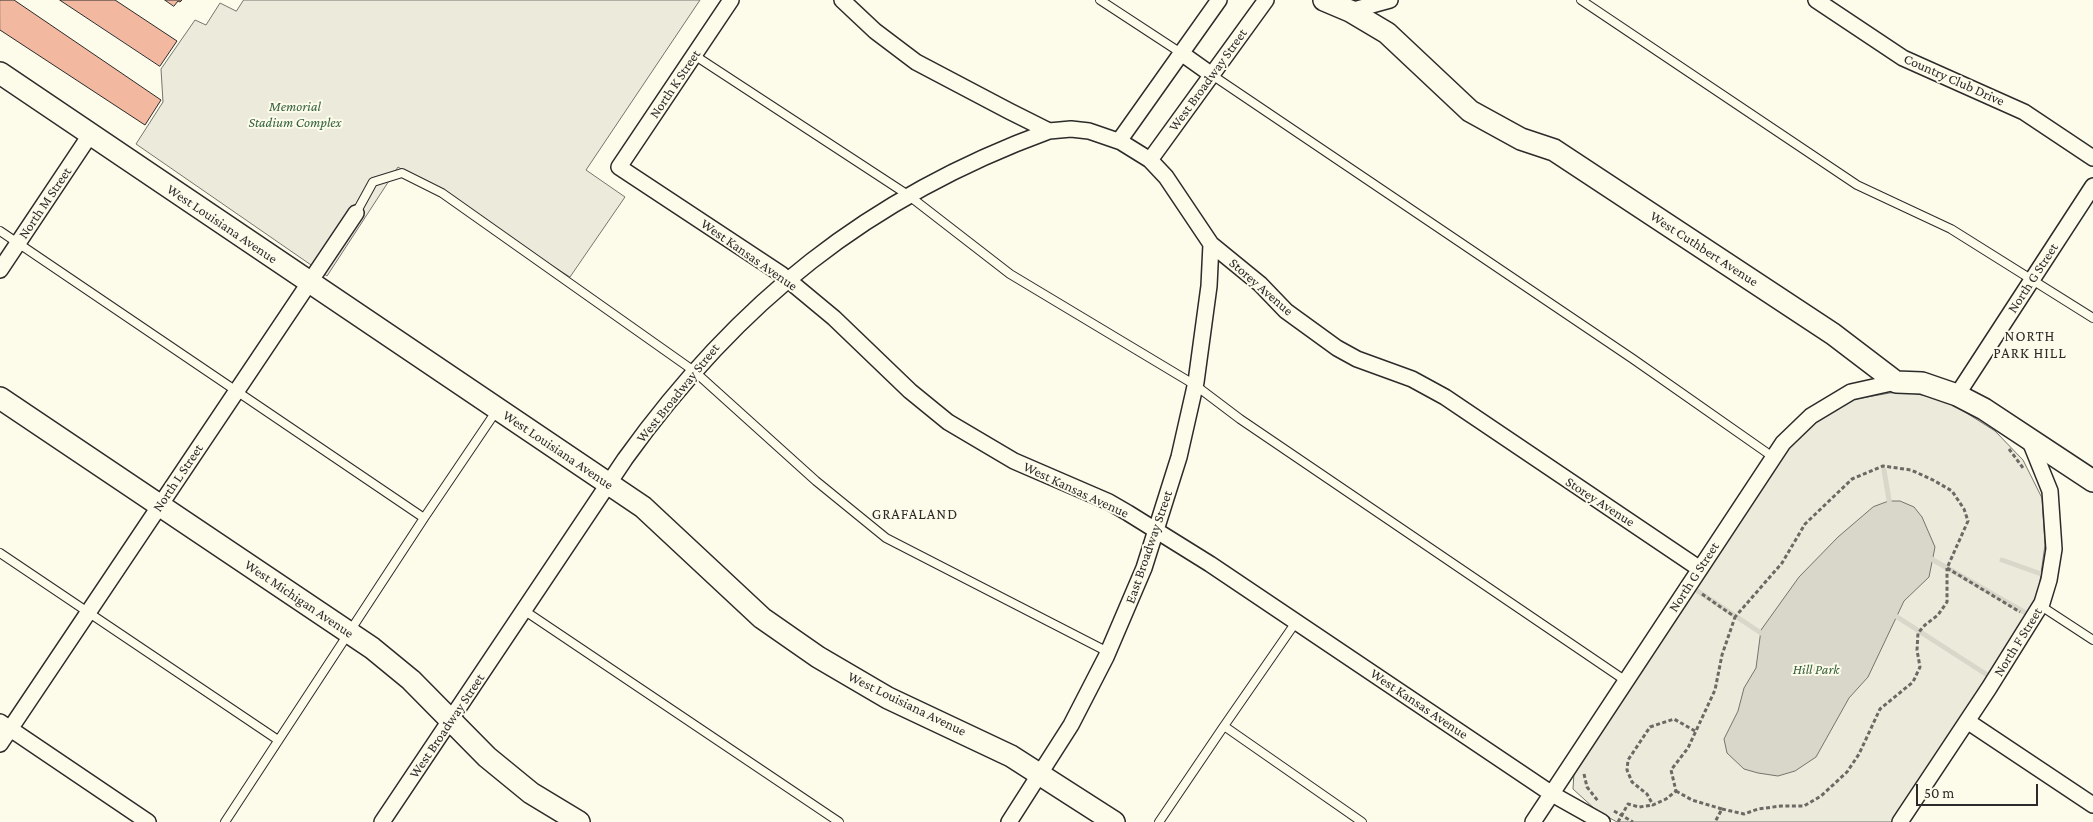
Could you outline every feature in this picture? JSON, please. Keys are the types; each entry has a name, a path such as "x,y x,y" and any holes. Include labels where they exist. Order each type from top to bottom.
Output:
{"street":[{"name":"North K Street","path":"619,167 731,0"},
{"path":"842,0 875,31 916,62 1048,131"},
{"path":"1119,141 1219,0"},
{"name":"West Broadway Street","path":"1150,160 1266,0"},
{"name":"West Cuthbert Avenue","path":"1324,0 1350,11 1387,33 1470,110 1521,139 1554,150 1833,334 1896,382"},
{"path":"1350,11 1390,0"},
{"name":"Country Club Drive","path":"1816,0 1903,58 2024,112 2093,158"},
{"path":"1181,53 1212,75"},
{"name":"West Louisiana Avenue","path":"0,73 643,507 762,618 818,657 888,698 984,742 1041,774 1114,822"},
{"name":"Storey Avenue","path":"1048,131 1071,129 1089,131 1119,141 1150,160 1166,177 1212,244 1260,284 1286,311 1337,348 1357,359 1412,379 1445,397 1700,569"},
{"name":"West Broadway Street","path":"382,822 661,409 743,319 788,280 847,234 908,195 944,174 992,152 1048,131"},
{"name":"North M Street","path":"0,270 90,135"},
{"name":"West Kansas Avenue","path":"619,167 788,280 834,318 910,392 948,422 1014,461 1109,502 1296,622 1552,794 1602,822"},
{"name":"North G Street","path":"1957,395 2093,186"},
{"name":"North L Street","path":"0,744 5,726 89,611 356,213"},
{"name":"East Broadway Street","path":"1009,822 1071,725 1108,652 1144,568 1179,457 1195,385 1208,296 1212,244"},
{"path":"1896,382 1922,383 1957,395 1984,409 2093,481"},
{"name":"North G Street","path":"1534,822 1773,457 1793,432 1824,407 1851,392 1896,382"},
{"name":"West Michigan Avenue","path":"0,398 349,632 403,673 487,757 531,793 579,822"},
{"name":"North F Street","path":"1900,822 1967,720 2026,613 2040,606 2049,580 2054,549 2050,491 2029,439"},
{"path":"1967,720 2093,805"},
{"path":"5,726 148,822"}],"lane":[{"path":"1100,0 1181,53"},
{"path":"1581,0 1857,185 1951,229 2093,318"},
{"path":"694,55 908,195 1010,274 1195,385 1240,419 1626,681"},
{"path":"1212,75 1625,353 1773,457"},
{"path":"356,213 373,182 402,173 442,193 694,371 816,481 886,538 1108,652"},
{"path":"0,232 237,390 424,518"},
{"path":"225,822 498,408"},
{"path":"0,552 278,740"},
{"path":"2040,606 2093,640"},
{"path":"525,611 839,822"},
{"path":"1159,822 1296,622"},
{"path":"1224,726 1362,822"}],"path":[{"path":"2004,444 2027,475"},
{"path":"1883,466 1910,470 1952,491 1964,509 1968,521 1947,568 1947,602 1938,616 1918,632 1917,650 1920,667 1913,682 1880,709 1859,754 1847,772 1821,796 1804,806 1758,809 1744,814 1692,800 1676,791 1671,770 1688,748 1715,690 1722,655 1735,617 1782,563 1805,524 1852,479 1883,466"},
{"path":"1947,568 2026,613 2016,620"},
{"path":"1689,585 1735,617"},
{"path":"1653,805 1647,794 1632,782 1627,770 1628,760 1650,727 1674,719 1695,731"},
{"path":"1584,768 1585,781 1590,792 1604,806"},
{"path":"1618,822 1628,804 1639,807 1653,805 1666,799 1676,791"},
{"path":"1611,809 1633,822"},
{"path":"1715,822 1722,809"}],"green space":[{"name":"Memorial Stadium Complex","path":"244,0 700,0 586,170 625,197 570,277 398,167 327,276 136,144 163,102 161,69 195,20 206,25 220,3 236,11"},
{"name":"Hill Park","path":"1902,391 1946,400 1995,431 2023,460 2042,498 2045,545 2039,588 2029,614 1894,822 1617,822 1597,811 1573,789 1575,757 1798,434 1851,400"}],"shaded area":[{"path":"1889,501 1900,501 1914,507 1922,517 1935,547 1929,577 1904,601 1868,677 1849,698 1816,757 1795,771 1778,776 1744,769 1727,753 1724,739 1738,711 1744,688 1756,668 1761,630 1799,577 1838,537 1873,507"}],"building":[{"path":"0,0 14,0 161,100 145,125 0,30"},
{"path":"60,0 115,0 177,41 160,66"},
{"path":"165,0 182,0 178,1 174,6"}],"waterway":[{"path":"1884,470 1890,506"},
{"path":"1928,557 2031,616"},
{"path":"2002,560 2044,575"},
{"path":"1690,586 1764,635"},
{"path":"1891,613 1992,678"}],"district":[{"name":"NORTH PARK HILL","path":"2030,344"},
{"name":"GRAFALAND","path":"915,514"}]}
